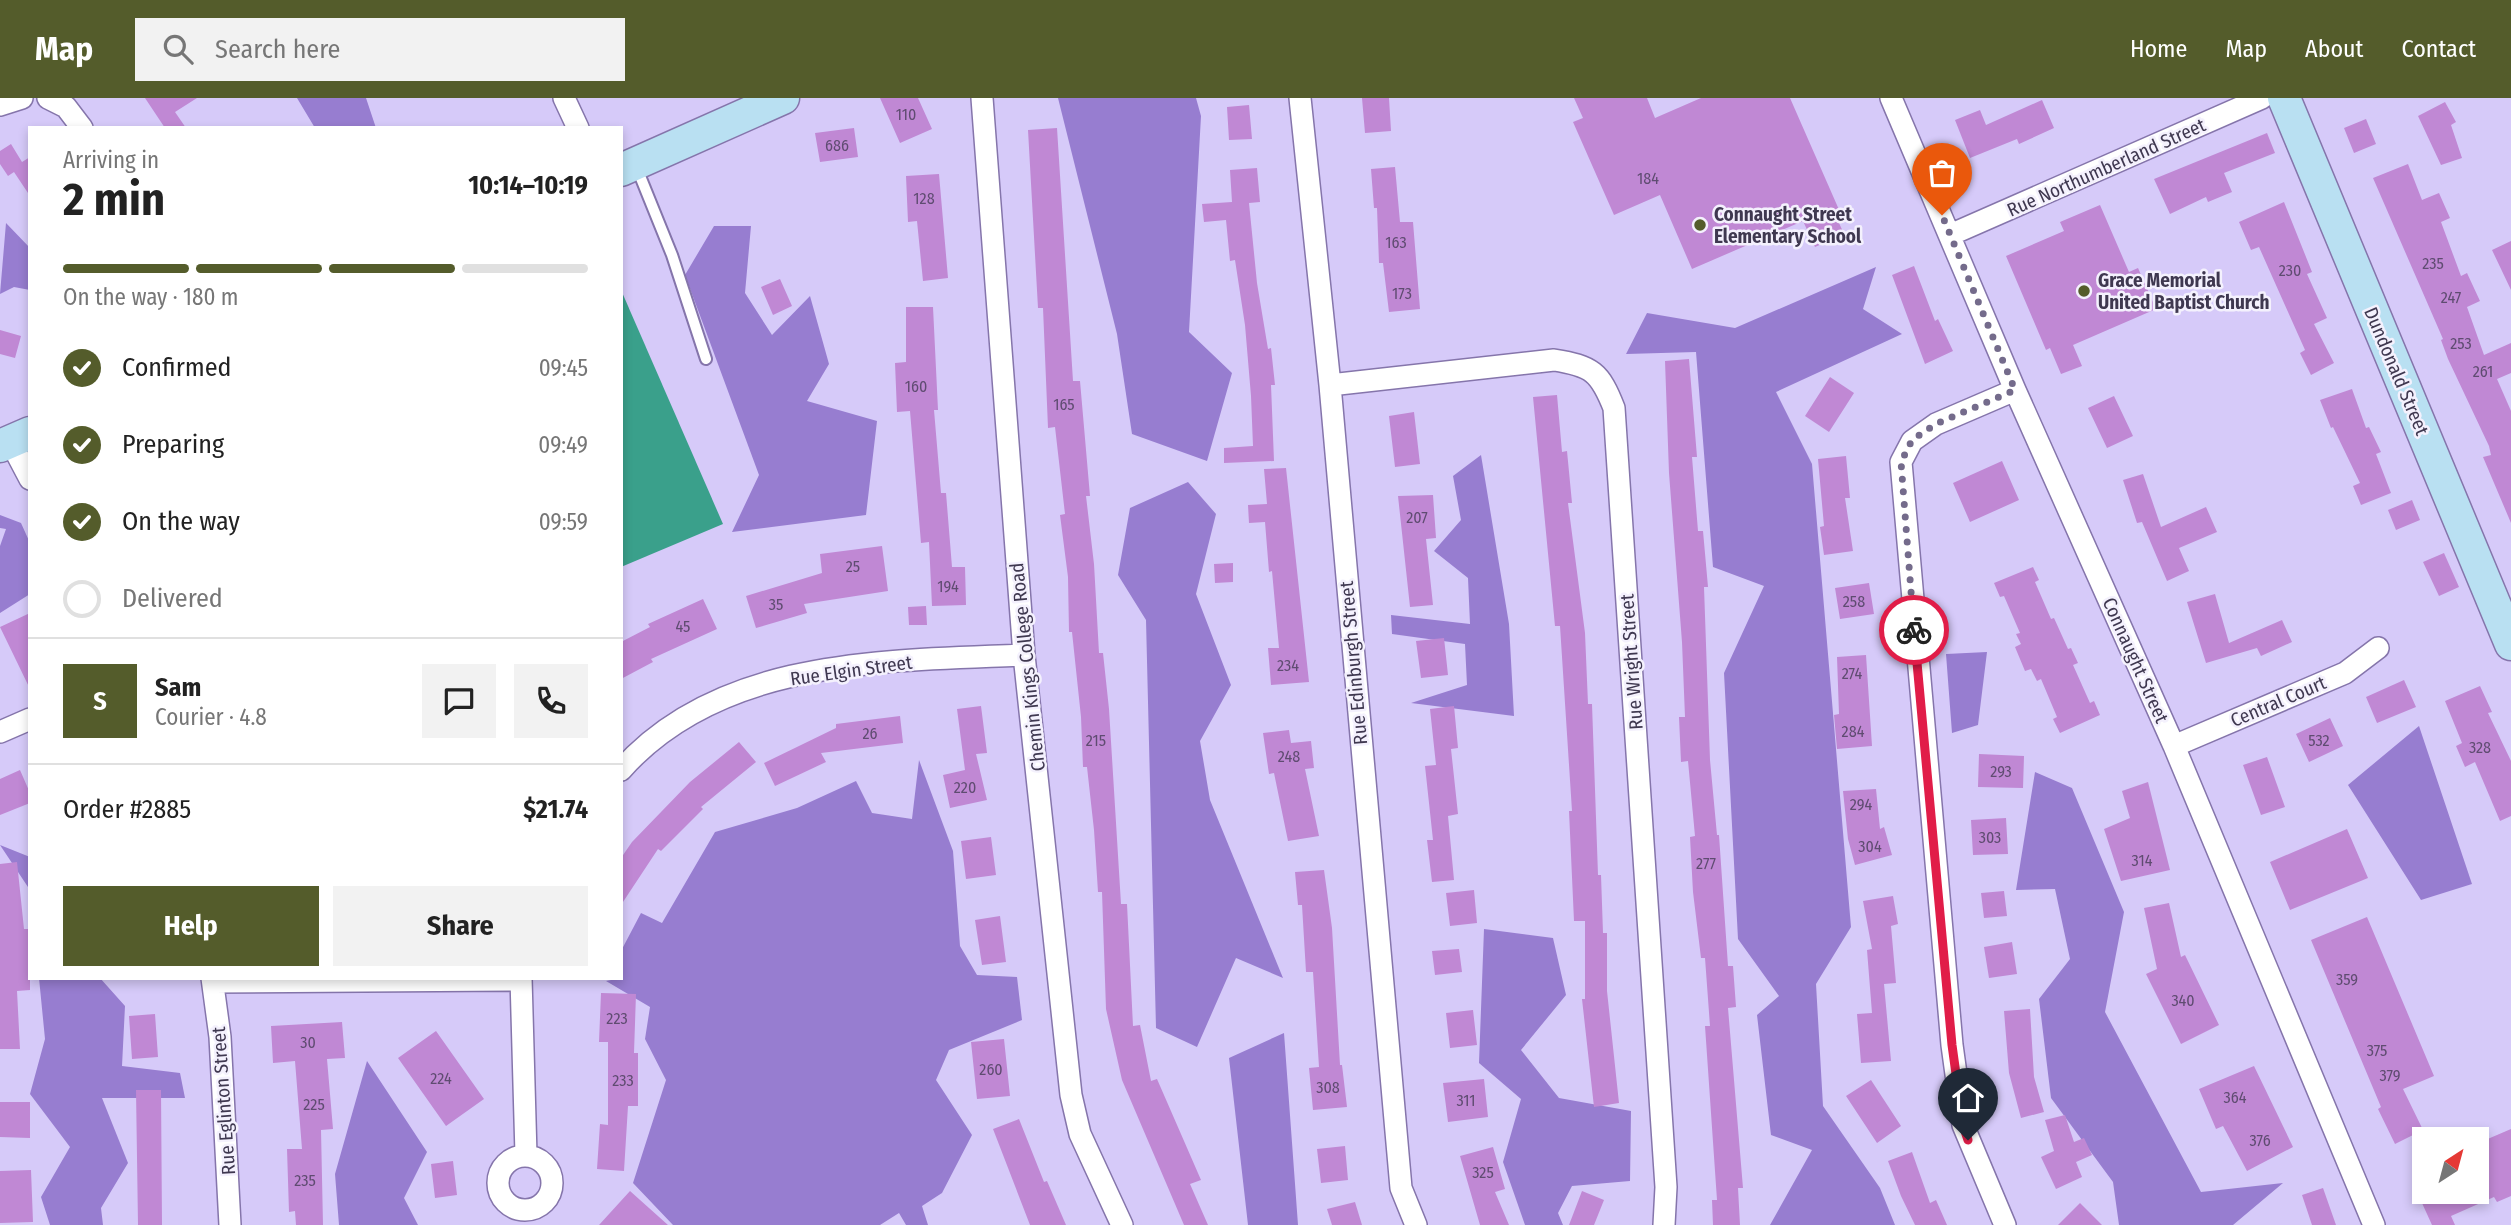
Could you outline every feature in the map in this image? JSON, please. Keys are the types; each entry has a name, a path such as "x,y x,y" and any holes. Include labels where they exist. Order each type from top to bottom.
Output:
{"street":[{"path":"0,105 22,98"},
{"path":"48,98 66,107 80,126"},
{"path":"564,98 577,126"},
{"path":"628,167 783,98"},
{"name":"Chemin Kings College Road","path":"982,98 1024,655 1071,1095 1080,1134 1122,1225"},
{"name":"Rue Edinburgh Street","path":"1300,98 1330,385 1399,1174 1401,1188 1416,1225"},
{"name":"Connaught Street","path":"1891,98 2015,390 2174,746 2374,1225"},
{"name":"Rue Northumberland Street","path":"1950,235 2262,98"},
{"name":"Dundonald Street","path":"2284,98 2503,602 2511,644"},
{"name":"Rue Wright Street","path":"1330,385 1555,360 1585,365 1604,382 1614,408 1615,422 1666,1187 1664,1225"},
{"path":"2006,1225 1974,1156 1963,1125 1959,1098 1901,462 1912,440 1936,424 2015,390"},
{"path":"13,440 28,474"},
{"name":"Central Court","path":"2174,746 2345,673 2378,648"},
{"name":"Rue Elgin Street","path":"623,769 668,726 719,700 770,682 834,668 909,660 1024,655"},
{"path":"0,732 28,720"},
{"name":"Rue Eglinton Street","path":"212,980 220,1037 230,1225"},
{"path":"521,980 526,1155"}],"lane":[{"path":"628,167 672,255 706,359"}],"shaded area":[{"path":"297,98 366,98 375,126 314,126"},
{"path":"1058,98 1196,98 1201,116 1189,332 1232,373 1207,461 1132,434 1117,334"},
{"path":"6,223 28,246 28,290 14,287 0,294"},
{"path":"714,226 751,226 745,293 772,335 810,296 829,364 807,401 877,421 866,515 732,532 759,475 685,275"},
{"path":"1876,267 1863,309 1902,334 1776,392 1812,464 1851,927 1816,984 1823,1106 1880,1188 1895,1225 1770,1225 1812,1150 1771,1135 1757,1015 1779,996 1738,939 1724,673 1764,586 1713,567 1696,352 1626,354 1647,313 1735,328"},
{"path":"623,295 723,524 623,566"},
{"path":"1481,455 1509,624 1514,716 1411,703 1467,685 1465,644 1392,634 1391,615 1470,624 1468,578 1434,551 1461,520 1453,476"},
{"path":"1188,482 1216,514 1196,594 1231,685 1200,741 1210,800 1283,978 1236,958 1197,1047 1156,1028 1146,620 1118,575 1130,508"},
{"path":"0,515 21,523 28,539 28,595 0,613 0,546 6,529 0,528"},
{"path":"1987,652 1978,725 1952,733 1946,654"},
{"path":"2419,726 2472,884 2421,900 2348,785"},
{"path":"919,760 953,851 960,946 977,975 1017,977 1022,1020 949,1050 936,1080 972,1135 942,1193 922,1206 928,1225 906,1225 899,1213 880,1225 673,1225 633,1183 666,1080 645,1039 650,1007 606,981 623,980 623,947 641,913 662,923 715,832 797,808 856,781 872,813 912,819"},
{"path":"2035,772 2072,788 2124,912 2105,1012 2201,1192 2283,1183 2233,1225 2119,1225 2113,1182 2051,1098 2039,999 2070,959 2055,889 2016,890"},
{"path":"0,845 28,856 28,887"},
{"path":"1484,929 1553,938 1566,995 1521,1050 1559,1098 1631,1111 1630,1181 1572,1186 1558,1213 1563,1225 1525,1225 1503,1162 1521,1099 1479,1063"},
{"path":"39,980 102,980 125,1006 122,1066 180,1073 185,1098 102,1098 128,1163 101,1208 103,1225 50,1225 41,1197 70,1147 30,1094 45,1039"},
{"path":"1284,1033 1298,1225 1248,1225 1229,1058"},
{"path":"367,1061 427,1152 404,1198 418,1225 339,1225 335,1174"}],"building":[{"path":"145,98 197,98 175,112 185,126 164,126"},
{"path":"880,98 918,98 932,129 900,143"},
{"path":"1362,98 1389,98 1391,131 1365,133"},
{"name":"Connaught Street Elementary School","path":"1574,98 1647,98 1655,118 1701,98 1790,98 1840,212 1835,214 1844,234 1815,247 1803,221 1692,269 1660,195 1614,215 1573,122 1583,118"},
{"path":"2042,100 2054,128 2019,144 2017,139 1970,158 1955,120 1980,110 1986,125"},
{"path":"2445,102 2456,122 2451,125 2462,158 2441,165 2418,116"},
{"path":"1249,105 1252,139 1229,140 1227,107"},
{"path":"2366,119 2376,144 2354,153 2344,128"},
{"path":"854,128 858,157 820,162 815,133"},
{"path":"1057,128 1073,381 1080,381 1099,653 1103,653 1109,709 1121,904 1127,904 1133,1026 1140,1025 1151,1081 1157,1079 1201,1180 1190,1184 1208,1225 1184,1225 1122,1080 1106,1009 1102,892 1098,892 1087,767 1083,767 1072,632 1069,632 1068,577 1060,515 1065,514 1055,427 1048,428 1043,308 1038,308 1028,130"},
{"path":"2267,133 2275,153 2224,173 2232,192 2208,202 2206,197 2170,214 2154,179"},
{"path":"11,144 22,162 28,158 28,193 14,172 8,176 0,164 0,151"},
{"path":"2408,164 2422,200 2439,193 2450,218 2441,222 2461,276 2467,273 2480,301 2467,307 2484,355 2511,343 2511,373 2497,379 2511,411 2511,523 2483,457 2491,455 2489,446 2448,359 2441,340 2443,339 2373,178"},
{"path":"1395,167 1400,222 1413,222 1420,309 1389,312 1383,263 1379,263 1377,208 1374,208 1371,169"},
{"path":"1257,168 1260,202 1249,203 1257,283 1268,349 1271,348 1275,385 1271,385 1274,461 1224,463 1224,448 1253,446 1245,325 1235,260 1230,261 1226,220 1204,222 1202,204 1232,202 1230,170"},
{"path":"939,174 948,278 923,281 917,221 908,222 906,176"},
{"path":"2284,202 2312,272 2307,274 2327,318 2314,324 2334,363 2311,375 2300,353 2305,350 2259,247 2251,250 2239,222"},
{"name":"Grace Memorial United Baptist Church","path":"2100,205 2129,272 2138,268 2156,309 2073,345 2082,366 2061,374 2050,348 2046,350 2006,256 2064,231 2060,222"},
{"path":"2511,241 2511,290 2492,250"},
{"path":"1914,266 1935,321 1938,319 1953,351 1925,364 1892,275"},
{"path":"780,279 792,306 773,315 761,287"},
{"path":"906,307 933,307 938,410 934,410 941,493 946,493 952,567 965,567 966,605 932,606 929,542 921,543 910,411 897,412 895,363 906,362"},
{"path":"0,330 21,336 15,358 0,354"},
{"path":"1689,359 1697,457 1692,457 1698,531 1703,531 1708,587 1704,587 1710,760 1719,835 1728,966 1733,966 1736,1007 1728,1008 1743,1188 1738,1188 1740,1225 1713,1225 1712,1200 1717,1200 1705,1026 1710,1026 1705,958 1701,958 1693,892 1690,837 1695,836 1688,761 1681,762 1679,717 1685,717 1669,473 1665,361"},
{"path":"1830,377 1854,393 1829,432 1805,416"},
{"path":"2352,389 2366,428 2369,427 2381,452 2376,454 2391,493 2361,505 2353,486 2360,483 2333,427 2331,428 2320,400"},
{"path":"1557,395 1562,452 1567,451 1572,503 1568,503 1585,633 1588,704 1592,704 1598,875 1601,875 1603,933 1607,933 1607,991 1619,1103 1594,1107 1582,999 1585,999 1585,921 1574,921 1569,811 1572,811 1560,626 1555,626 1533,397"},
{"path":"2114,396 2133,436 2107,448 2088,408"},
{"path":"1414,412 1420,464 1395,467 1389,416"},
{"path":"1846,456 1850,498 1845,498 1853,551 1824,555 1820,527 1824,526 1818,459"},
{"path":"2002,461 2019,500 1970,522 1953,483"},
{"path":"1286,468 1309,682 1271,685 1268,648 1279,648 1272,571 1269,572 1265,522 1249,523 1248,505 1267,504 1264,469"},
{"path":"2143,474 2161,527 2206,507 2217,532 2179,548 2189,571 2167,581 2142,522 2137,523 2123,480"},
{"path":"1433,495 1436,538 1426,539 1433,605 1410,607 1398,496"},
{"path":"2412,500 2420,520 2396,530 2388,510"},
{"path":"882,546 888,591 804,604 807,613 756,628 746,596 822,573 820,554"},
{"path":"2444,553 2459,587 2439,596 2423,562"},
{"path":"1233,563 1233,582 1215,583 1214,564"},
{"path":"2033,567 2039,580 2035,582 2051,619 2054,618 2068,649 2071,648 2078,663 2073,665 2090,703 2094,701 2100,715 2060,733 2053,719 2057,717 2041,679 2037,681 2031,669 2025,671 2015,647 2021,644 2016,634 2020,633 2004,596 2000,597 1994,583"},
{"path":"1869,583 1874,614 1840,619 1835,588"},
{"path":"2215,594 2229,643 2282,620 2292,642 2261,656 2257,648 2206,663 2187,602"},
{"path":"703,599 717,629 651,659 653,662 623,678 623,641 650,627 648,624"},
{"path":"926,606 927,625 909,625 908,607"},
{"path":"28,614 28,685 0,627"},
{"path":"1444,638 1448,675 1421,678 1416,641"},
{"path":"1866,655 1872,746 1837,749 1834,715 1839,714 1837,657"},
{"path":"2404,680 2416,707 2377,723 2366,697"},
{"path":"2480,686 2492,712 2488,713 2511,761 2511,816 2500,821 2475,762 2465,767 2456,746 2462,743 2445,701"},
{"path":"981,706 987,753 976,754 987,800 950,808 943,775 965,770 957,709"},
{"path":"1454,706 1458,748 1451,749 1458,814 1448,816 1454,880 1432,882 1427,840 1433,840 1425,766 1436,765 1430,709"},
{"path":"900,716 903,743 821,753 826,762 775,786 764,763 836,728 836,724"},
{"path":"2330,718 2343,746 2309,762 2296,734"},
{"path":"1289,730 1291,743 1311,741 1314,768 1305,769 1319,836 1288,841 1274,773 1269,774 1263,733"},
{"path":"739,742 756,762 701,807 703,809 661,851 658,849 623,902 623,855 632,842 690,782"},
{"path":"1979,754 2024,756 2023,788 1978,787"},
{"path":"2267,757 2285,807 2261,815 2243,765"},
{"path":"20,770 28,788 28,804 0,815 0,779"},
{"path":"2148,782 2170,870 2121,881 2104,829 2130,818 2122,791"},
{"path":"1876,789 1880,829 1884,827 1892,855 1855,865 1848,839 1843,791"},
{"path":"2006,818 2008,854 1973,855 1971,820"},
{"path":"2347,829 2368,878 2290,910 2270,862"},
{"path":"991,837 996,875 966,879 961,841"},
{"path":"17,862 24,929 28,929 30,990 17,991 20,1049 0,1049 0,864"},
{"path":"1324,870 1332,928 1340,1065 1347,1107 1313,1110 1309,1068 1319,1067 1313,972 1306,972 1302,905 1298,905 1295,872"},
{"path":"1474,890 1477,923 1450,926 1446,893"},
{"path":"2004,891 2007,916 1984,918 1981,893"},
{"path":"1893,896 1898,924 1891,926 1896,983 1884,984 1891,1061 1861,1063 1857,1014 1872,1013 1867,950 1872,949 1863,901"},
{"path":"2169,903 2181,957 2185,955 2219,1025 2181,1044 2146,974 2157,969 2144,908"},
{"path":"1000,916 1006,962 982,965 975,920"},
{"path":"2367,917 2434,1076 2403,1089 2422,1127 2412,1127 2412,1136 2395,1144 2378,1109 2381,1107 2311,940"},
{"path":"2012,942 2017,974 1989,978 1984,947"},
{"path":"1459,949 1462,972 1435,975 1432,951"},
{"path":"601,993 636,994 634,1053 638,1053 638,1106 628,1106 624,1171 597,1169 600,1124 608,1125 608,1042 599,1042"},
{"path":"2030,1009 2034,1077 2044,1112 2021,1118 2009,1073 2004,1011"},
{"path":"1473,1010 1477,1045 1450,1048 1446,1013"},
{"path":"155,1014 158,1057 132,1059 129,1016"},
{"path":"342,1022 345,1058 327,1059 333,1129 321,1130 323,1225 296,1225 295,1211 289,1212 287,1149 302,1149 295,1061 273,1063 271,1026"},
{"path":"436,1031 484,1099 446,1126 398,1058"},
{"path":"1004,1039 1010,1096 977,1099 971,1042"},
{"path":"2254,1066 2293,1147 2247,1171 2223,1126 2216,1129 2199,1089"},
{"path":"1484,1079 1488,1117 1448,1122 1443,1083"},
{"path":"1871,1080 1901,1126 1877,1143 1846,1096"},
{"path":"136,1090 161,1090 162,1225 138,1225"},
{"path":"0,1102 30,1102 30,1138 0,1137"},
{"path":"2065,1115 2074,1142 2084,1138 2092,1155 2076,1162 2082,1177 2056,1189 2041,1157 2054,1151 2045,1120"},
{"path":"1019,1119 1044,1182 1047,1181 1066,1225 1030,1225 993,1129"},
{"path":"2511,1129 2511,1196 2497,1202 2494,1197 2489,1199 2489,1138"},
{"path":"1345,1146 1348,1180 1321,1183 1317,1149"},
{"path":"1493,1147 1505,1189 1495,1192 1509,1225 1480,1225 1460,1156"},
{"path":"1912,1152 1930,1203 1936,1200 1947,1225 1915,1225 1901,1196 1888,1161"},
{"path":"453,1161 457,1195 435,1198 431,1164"},
{"path":"31,1170 33,1222 0,1223 0,1171"},
{"path":"2323,1188 2336,1225 2312,1225 2302,1195"},
{"path":"630,1191 668,1225 599,1225"},
{"path":"1582,1191 1604,1200 1594,1225 1569,1225"},
{"path":"1355,1202 1362,1225 1332,1225 1327,1209"},
{"path":"2080,1203 2102,1225 2058,1225"},
{"path":"2422,1204 2478,1204 2451,1216 2455,1225 2432,1225"}],"way so far":[{"path":"1914,630 1901,462 1912,440 1936,424 2015,390 1942,215"}],"place":[{"name":"Connaught Street Elementary School","path":"1700,225"},
{"name":"Grace Memorial United Baptist Church","path":"2084,291"}],"route":[{"path":"1914,630 1952,1045 1963,1125 1968,1140"}]}
